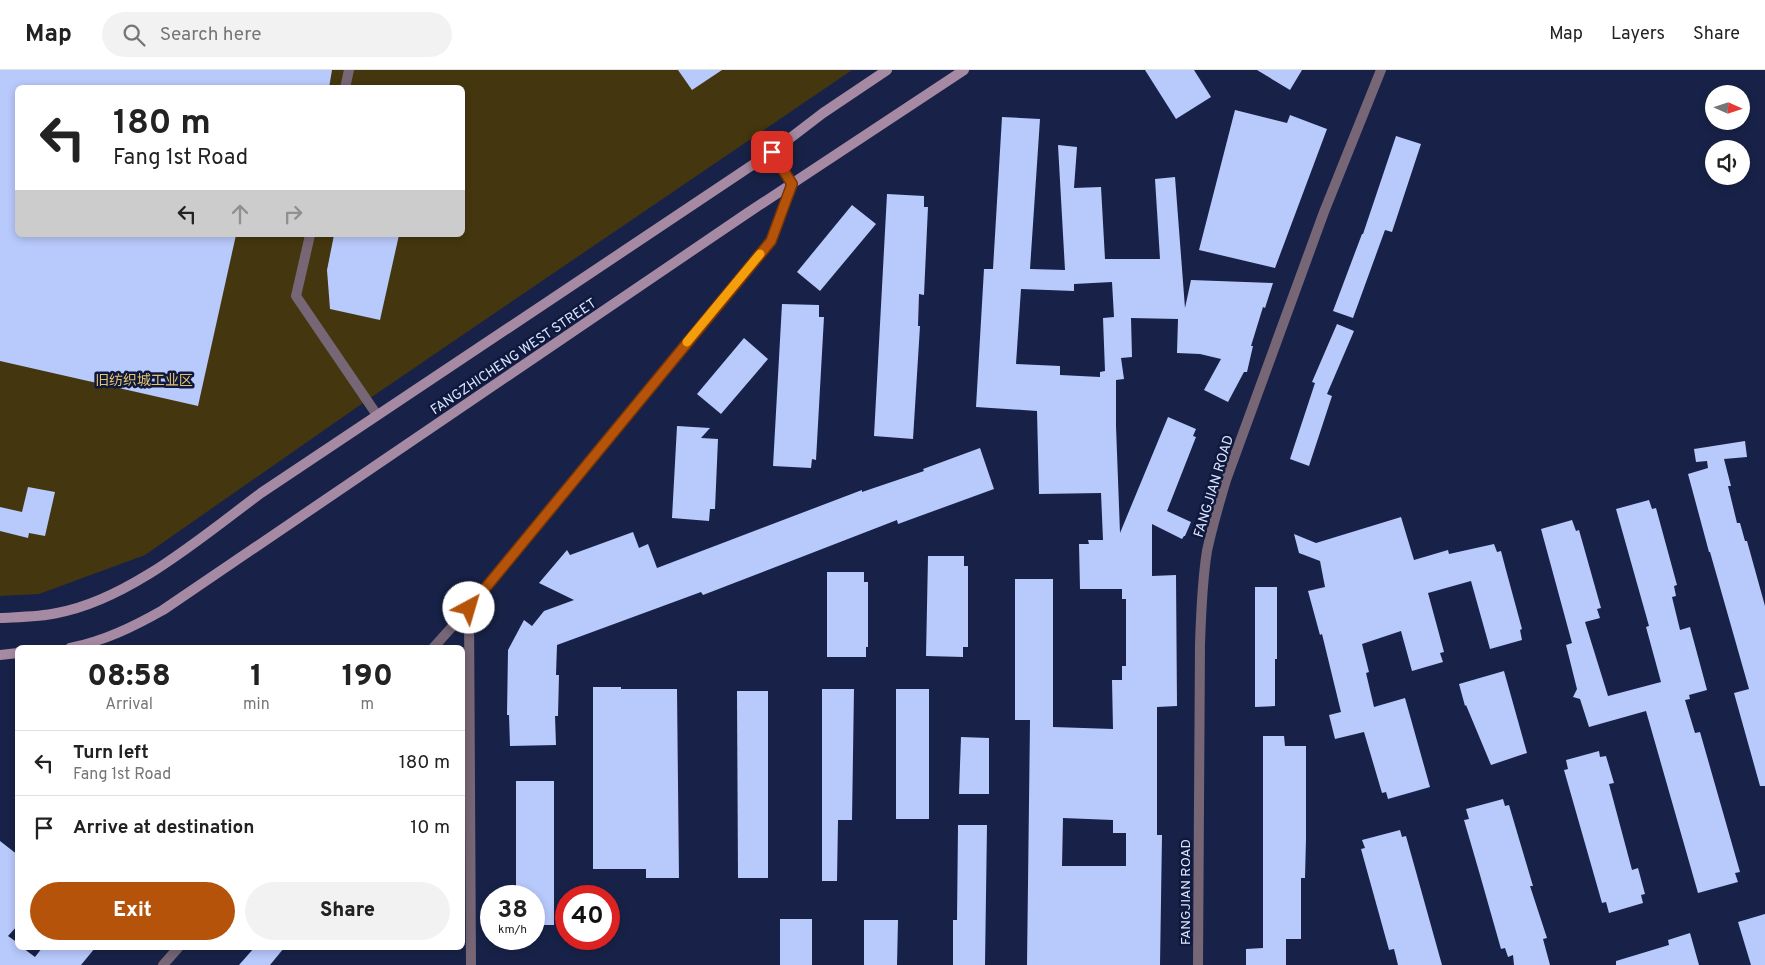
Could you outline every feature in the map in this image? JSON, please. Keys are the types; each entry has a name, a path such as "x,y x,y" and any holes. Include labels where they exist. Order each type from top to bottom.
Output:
{"main road":[{"name":"FANGZHICHENG WEST STREET","path":"0,618 59,613 123,589 179,553 261,493 772,152 823,113 887,70"},
{"name":"FANGZHICHENG WEST STREET","path":"83,645 113,636 163,610 792,184 964,70"},
{"path":"0,655 15,653"}],"street":[{"path":"346,85 350,70"},
{"name":"FANGJIAN ROAD","path":"1198,965 1200,644 1202,595 1207,552 1226,480 1324,212 1381,70"},
{"path":"436,645 469,608 771,241 792,184 772,152"},
{"path":"310,237 296,296 377,415"},
{"path":"469,608 471,965"},
{"path":"163,965 176,950"}],"green space":[{"name":"旧纺织城工业区","path":"0,70 852,70 373,396 145,555 39,594 0,596"}],"building":[{"path":"0,70 332,70 330,85 15,85 15,237 236,237 198,406 0,361"},
{"path":"678,70 722,70 692,90"},
{"path":"1145,70 1194,70 1211,97 1176,119"},
{"path":"1257,70 1302,70 1290,90"},
{"path":"1235,110 1287,123 1290,115 1327,129 1275,268 1199,250"},
{"path":"1002,117 1040,119 1030,269 1065,270 1058,145 1077,147 1074,188 1101,187 1105,259 1160,259 1155,179 1175,177 1185,308 1191,280 1273,283 1265,308 1263,307 1251,346 1253,346 1247,372 1244,372 1228,402 1204,390 1221,359 1200,354 1177,353 1178,319 1131,318 1132,357 1121,358 1124,379 1116,380 1120,533 1168,417 1196,429 1193,436 1196,437 1167,511 1191,522 1185,536 1182,539 1152,524 1152,576 1176,575 1177,706 1157,707 1157,835 1162,835 1160,965 1027,965 1030,720 1015,720 1015,579 1053,579 1053,727 1113,729 1112,680 1122,680 1122,666 1126,666 1126,599 1122,599 1122,589 1080,589 1079,544 1089,544 1088,540 1103,540 1101,493 1039,494 1037,411 976,407 984,269 993,269","holes":["1112,282 1114,317 1103,318 1105,371 1100,372 1100,377 1060,375 1060,366 1016,364 1021,289 1074,291 1074,284","1063,818 1113,820 1113,833 1126,833 1126,866 1062,866"]},
{"path":"1396,136 1421,144 1392,232 1385,230 1353,318 1333,311 1363,234"},
{"path":"887,194 924,196 924,207 928,207 924,295 919,294 918,326 920,326 913,439 874,436"},
{"path":"852,205 876,224 820,291 797,272"},
{"path":"334,237 399,237 380,320 330,309 327,270"},
{"path":"782,304 819,305 819,317 824,317 816,460 812,459 811,468 773,466"},
{"path":"1337,324 1354,331 1327,394 1332,396 1309,466 1290,459 1315,383 1312,382"},
{"path":"744,338 768,359 721,414 697,394"},
{"path":"677,426 710,428 701,438 718,439 715,509 710,509 709,521 672,518"},
{"path":"1745,441 1747,457 1724,459 1737,523 1740,523 1745,541 1747,541 1765,606 1765,786 1760,786 1734,693 1749,689 1688,474 1708,468 1707,461 1696,462 1694,449"},
{"path":"980,448 994,489 898,524 897,520 703,595 701,592 557,645 556,675 559,675 558,716 555,716 556,745 510,746 509,715 507,715 508,650 524,620 532,626 544,611 574,600 539,583 567,550 570,555 633,532 639,548 648,544 657,568 862,490 862,492 924,471 923,469"},
{"path":"28,487 55,492 45,536 29,533 28,538 0,531 0,507 22,512"},
{"path":"1649,500 1652,509 1656,508 1677,585 1674,586 1676,596 1672,597 1680,630 1690,627 1707,690 1689,695 1690,699 1685,700 1695,733 1700,732 1740,872 1735,873 1738,882 1698,893 1646,711 1589,727 1580,699 1573,697 1577,689 1566,645 1572,643 1541,529 1572,520 1576,531 1579,530 1601,608 1597,609 1600,618 1585,622 1608,696 1661,682 1646,627 1649,626 1616,509"},
{"path":"1401,517 1414,560 1448,550 1449,554 1494,544 1497,552 1501,551 1522,629 1520,630 1522,640 1490,649 1471,581 1428,593 1444,652 1440,653 1443,662 1412,671 1401,631 1362,644 1369,672 1366,673 1374,707 1405,698 1430,787 1388,799 1386,792 1382,793 1364,732 1335,739 1329,715 1341,712 1322,634 1320,635 1308,591 1325,587 1320,561 1299,553 1294,534 1316,543"},
{"path":"928,556 964,556 964,566 968,566 968,647 963,647 963,657 926,656"},
{"path":"827,572 864,572 864,582 868,582 868,647 866,647 866,657 827,657"},
{"path":"1255,587 1277,587 1275,706 1255,707"},
{"path":"1504,671 1527,753 1491,765 1465,706 1459,684"},
{"path":"593,687 677,689 679,878 646,878 646,869 593,869"},
{"path":"822,689 854,689 852,820 838,820 837,881 822,881"},
{"path":"896,689 929,689 929,819 896,819"},
{"path":"737,691 768,691 768,878 738,878"},
{"path":"1263,736 1284,736 1285,746 1306,746 1305,878 1301,878 1301,939 1286,939 1286,965 1246,965 1246,949 1263,948"},
{"path":"961,737 989,738 989,794 959,794"},
{"path":"1599,751 1600,757 1606,756 1614,783 1609,784 1632,870 1638,868 1645,894 1641,895 1643,903 1609,913 1606,902 1602,903 1564,770 1568,769 1566,760"},
{"path":"516,781 554,781 554,925 545,925 545,885 516,885"},
{"path":"1503,799 1505,806 1509,805 1533,886 1530,886 1547,938 1543,939 1550,965 1514,965 1513,955 1508,957 1505,948 1501,949 1464,820 1469,819 1466,809"},
{"path":"958,825 987,825 985,965 953,965 953,920 957,920"},
{"path":"1400,830 1402,837 1406,836 1442,965 1398,965 1394,949 1389,950 1361,849 1365,848 1362,840"},
{"path":"0,841 15,853 15,928 8,936 15,941 15,950 26,950 35,957 40,950 93,950 81,965 0,965"},
{"path":"1765,914 1765,965 1751,965 1738,922"},
{"path":"780,919 812,919 812,965 780,965"},
{"path":"864,920 898,920 897,965 864,965"},
{"path":"1690,933 1699,965 1616,965 1616,961 1669,945 1668,940"},
{"path":"252,950 282,950 270,965 239,965"}],"slow traffic":[{"path":"687,342 760,254"}],"route":[{"path":"469,608 771,241 792,184 772,152"}]}
